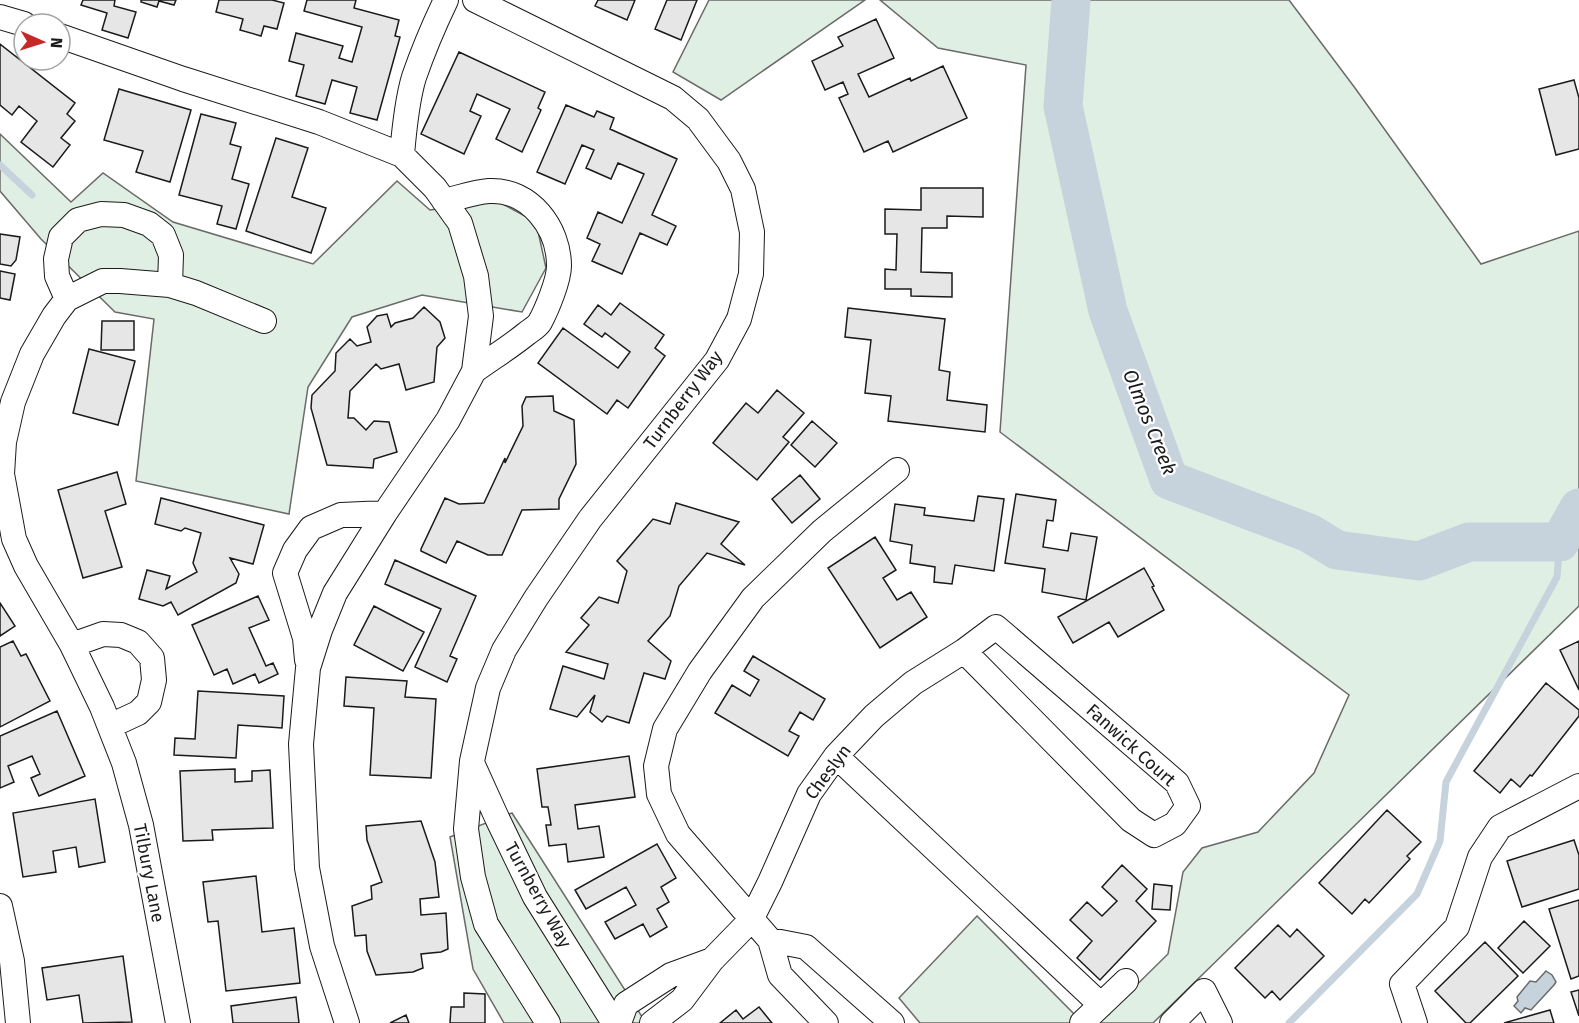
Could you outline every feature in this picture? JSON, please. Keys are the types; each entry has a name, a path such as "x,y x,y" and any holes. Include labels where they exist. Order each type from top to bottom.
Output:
{"street":[{"path":"402,155 414,79 429,37 446,0"},
{"name":"Turnberry Way","path":"475,0 673,98 698,119 729,161 743,189 752,232 751,274 740,319 717,360 590,519 504,650 489,688 472,761 466,829 473,877 486,924 548,1023"},
{"path":"72,40 183,79 319,122 402,155 435,188 460,223 476,276 481,316 474,370 448,420 385,513 335,593 308,668"},
{"path":"444,201 490,191 525,200 543,216 555,239 559,267 552,294 539,324 514,344 474,370"},
{"path":"170,285 171,255 163,235 149,224 124,215 101,214 78,220 61,237 56,259 57,276 67,299 103,281 170,285 196,293 264,321"},
{"name":"Tilbury Lane","path":"67,299 54,316 33,354 13,402 4,442 2,474 14,539 26,566 72,645 102,707 124,763 141,825 178,1023"},
{"path":"826,1023 780,975 770,940 678,834 659,794 656,766 664,729 700,671 753,598 822,531 897,470"},
{"path":"347,1023 322,946 307,868 301,744 308,668 305,638 285,573 295,550 311,528 341,515 385,513"},
{"name":"Cheslyn","path":"652,1023 682,1000 712,960 751,920 809,794 836,756 874,716 913,683 964,651 996,627"},
{"name":"Fanwick Court","path":"964,651 1131,820 1154,835 1175,824 1188,806 1177,783 996,627"},
{"path":"72,645 103,634 121,635 138,642 152,658 154,680 148,702 138,713 110,726"},
{"path":"836,756 1101,1005"},
{"name":"Turnberry Way","path":"472,761 535,897 614,1023"},
{"path":"1416,1023 1402,984 1457,927 1480,857 1493,837 1500,827 1579,786"},
{"path":"0,906 12,961 18,1023"},
{"path":"770,940 806,947 892,1023"},
{"name":"Cheslyn","path":"619,1023 626,1004 671,975 712,960"},
{"path":"1082,1023 1126,981"},
{"path":"1172,1023 1204,991 1220,1023"}],"green space":[{"path":"709,0 865,0 721,100 673,72"},
{"path":"880,0 1289,0 1481,264 1579,231 1579,606 1153,1023 1098,1023 1168,954 1183,872 1202,848 1258,832 1314,773 1349,695 1000,432 1026,65 938,48"},
{"path":"0,134 71,202 103,173 173,222 313,264 397,181 430,210 497,201 536,222 546,268 522,312 422,295 352,317 308,387 289,514 136,481 154,319 115,312 41,239 0,191"},
{"path":"512,813 646,1023 504,1023 473,969 450,837"},
{"path":"977,916 1083,1023 920,1023 899,998"}],"shaded area":[{"path":"1546,971 1556,982 1531,1010 1525,1008 1521,1013 1514,1006 1518,1001 1517,997 1530,981 1536,982"}],"building":[{"path":"83,0 115,0 114,6 136,12 128,38 102,30 107,13 81,5"},
{"path":"141,0 176,0 174,5 159,1 157,7 141,2"},
{"path":"219,0 272,0 284,3 277,29 264,26 261,36 240,30 243,19 216,12"},
{"path":"307,0 356,0 354,8 399,20 395,36 400,37 377,120 350,113 357,87 332,80 325,104 296,96 304,65 289,61 296,33 343,46 339,58 352,62 362,27 304,11"},
{"path":"598,0 635,0 627,20 595,6"},
{"path":"667,0 697,0 681,40 655,29"},
{"path":"876,19 894,58 858,74 869,97 943,66 967,118 893,152 888,141 864,152 839,98 848,94 843,82 825,90 812,61 843,46 838,37"},
{"path":"0,44 12,53 12,72 36,72 75,103 67,114 75,121 61,138 70,145 53,167 21,142 37,121 19,106 12,115 0,105"},
{"path":"459,52 545,92 538,108 541,110 522,152 496,139 510,109 477,94 470,111 481,116 464,154 421,134"},
{"path":"1574,80 1579,98 1579,149 1556,155 1539,89"},
{"path":"119,89 191,110 170,182 136,172 143,151 104,140"},
{"path":"566,105 594,117 597,111 614,118 610,129 677,159 652,215 676,226 667,245 640,233 622,274 592,261 600,244 587,238 598,212 622,223 644,174 618,163 611,179 586,168 594,150 582,145 565,184 537,172"},
{"path":"201,114 236,123 230,144 241,147 232,179 249,184 236,229 217,224 222,206 179,195"},
{"path":"276,138 308,148 292,197 326,208 311,253 246,231"},
{"path":"921,188 983,188 983,217 947,216 947,228 922,228 921,272 952,273 952,297 911,296 911,289 885,289 885,269 896,270 897,234 885,234 885,209 921,210"},
{"path":"0,234 20,237 16,260 11,266 0,264"},
{"path":"0,271 15,274 10,300 0,298"},
{"path":"620,303 664,335 655,348 665,356 628,408 617,400 607,414 538,363 563,328 618,368 630,352 605,333 602,337 584,324 598,305 611,315"},
{"path":"424,307 440,322 445,338 437,347 434,382 406,390 399,364 381,369 376,364 350,391 348,418 354,418 366,430 374,421 389,422 397,452 374,459 373,468 327,465 311,408 312,395 335,371 336,353 350,339 357,346 371,342 367,327 377,316 387,314 391,327 395,323 413,318"},
{"path":"848,308 945,319 939,370 950,372 947,400 987,405 985,432 888,421 891,396 865,393 871,340 845,337"},
{"path":"102,321 134,321 134,350 101,350"},
{"path":"89,349 135,361 118,425 73,413"},
{"path":"777,390 804,413 783,437 789,442 757,480 713,443 746,403 758,413"},
{"path":"553,396 554,411 574,420 576,464 559,499 559,509 522,510 502,555 488,555 457,541 446,563 421,551 445,498 459,504 484,503 523,426 522,406 526,397"},
{"path":"812,421 837,443 815,467 791,445"},
{"path":"117,472 126,504 105,511 122,567 83,578 58,490"},
{"path":"800,475 820,499 792,523 772,499"},
{"path":"1016,494 1056,500 1053,521 1047,520 1043,547 1068,551 1071,533 1097,537 1086,600 1042,592 1045,569 1005,563"},
{"path":"978,496 1004,499 994,571 955,565 952,584 934,582 935,567 910,563 912,545 890,541 895,504 925,508 924,515 974,521"},
{"path":"161,498 264,525 253,564 230,558 239,574 236,583 178,615 171,602 163,606 139,599 147,570 170,576 166,589 197,572 193,563 201,533 185,528 181,531 155,524"},
{"path":"676,503 739,522 721,544 745,565 707,553 679,586 670,616 648,641 671,661 665,679 644,673 629,723 607,716 602,722 590,712 595,695 577,717 550,709 563,666 604,679 608,664 566,652 589,625 581,618 599,597 618,603 627,571 617,561 653,519 670,524"},
{"path":"875,537 896,570 883,578 897,600 911,592 927,617 880,648 828,568"},
{"path":"395,560 476,596 450,656 457,659 447,682 415,667 441,609 385,584"},
{"path":"1144,568 1164,610 1118,637 1109,622 1073,643 1058,617"},
{"path":"258,596 269,620 249,628 266,666 273,663 278,674 259,683 255,674 233,684 227,669 214,675 192,625"},
{"path":"0,603 15,626 0,636"},
{"path":"374,606 424,632 403,671 354,645"},
{"path":"13,641 21,656 26,654 50,701 0,727 0,647"},
{"path":"1579,641 1579,690 1560,650"},
{"path":"753,656 825,699 813,720 800,712 789,731 799,736 788,756 715,713 732,685 750,696 759,680 744,671"},
{"path":"346,677 407,681 405,697 436,699 431,778 370,775 374,708 344,706"},
{"path":"1546,683 1579,710 1579,716 1532,776 1530,775 1520,787 1511,779 1500,793 1474,771"},
{"path":"198,691 284,696 282,728 238,725 236,758 174,755 175,738 195,739"},
{"path":"57,711 85,776 39,796 31,778 40,774 32,756 8,766 14,782 0,788 0,736"},
{"path":"629,756 635,797 575,805 578,829 599,826 604,857 568,862 566,844 549,846 546,825 551,825 548,807 542,807 537,769"},
{"path":"235,769 235,782 252,781 252,771 270,770 273,828 212,830 213,840 183,841 180,771"},
{"path":"95,799 105,862 79,867 76,847 53,851 56,872 23,877 13,813"},
{"path":"1387,810 1421,842 1407,856 1410,859 1369,903 1365,899 1352,914 1319,883"},
{"path":"421,821 435,862 439,897 420,899 421,915 446,913 448,949 421,954 423,968 413,972 376,975 367,951 366,935 355,936 352,906 372,899 371,886 382,882 367,840 366,826"},
{"path":"1574,840 1579,855 1579,889 1522,907 1507,861"},
{"path":"657,844 676,878 661,887 669,902 657,909 667,927 650,937 643,924 615,939 605,922 636,905 626,887 586,909 575,890"},
{"path":"1122,865 1147,889 1136,901 1156,921 1100,980 1077,958 1092,941 1070,920 1087,902 1102,916 1117,901 1102,887"},
{"path":"256,876 262,932 294,928 300,983 226,991 218,921 208,922 203,882"},
{"path":"1154,884 1172,886 1170,910 1152,909"},
{"path":"1579,900 1579,976 1571,979 1549,909"},
{"path":"1524,921 1550,946 1523,973 1498,948"},
{"path":"1278,925 1290,937 1297,929 1324,956 1280,1000 1272,991 1265,998 1235,968"},
{"path":"1485,942 1518,976 1470,1023 1466,1023 1435,991"},
{"path":"123,956 132,1022 83,1023 79,995 47,1000 42,968"},
{"path":"1579,990 1579,1016 1571,992"},
{"path":"464,993 485,994 485,1023 450,1023 451,1007 464,1007"},
{"path":"296,997 299,1023 233,1023 231,1006"},
{"path":"759,1007 772,1023 720,1023 736,1010 743,1019"},
{"path":"1550,1010 1554,1023 1504,1023"},
{"path":"406,1015 409,1023 390,1023"}],"waterway":[{"name":"Olmos Creek","path":"1071,0 1063,106 1108,311 1169,480 1309,533 1337,550 1419,561 1469,542 1560,542 1579,508"},
{"path":"0,165 32,195"},
{"path":"1289,1023 1417,894 1440,841 1446,782 1557,577 1560,542"}]}
